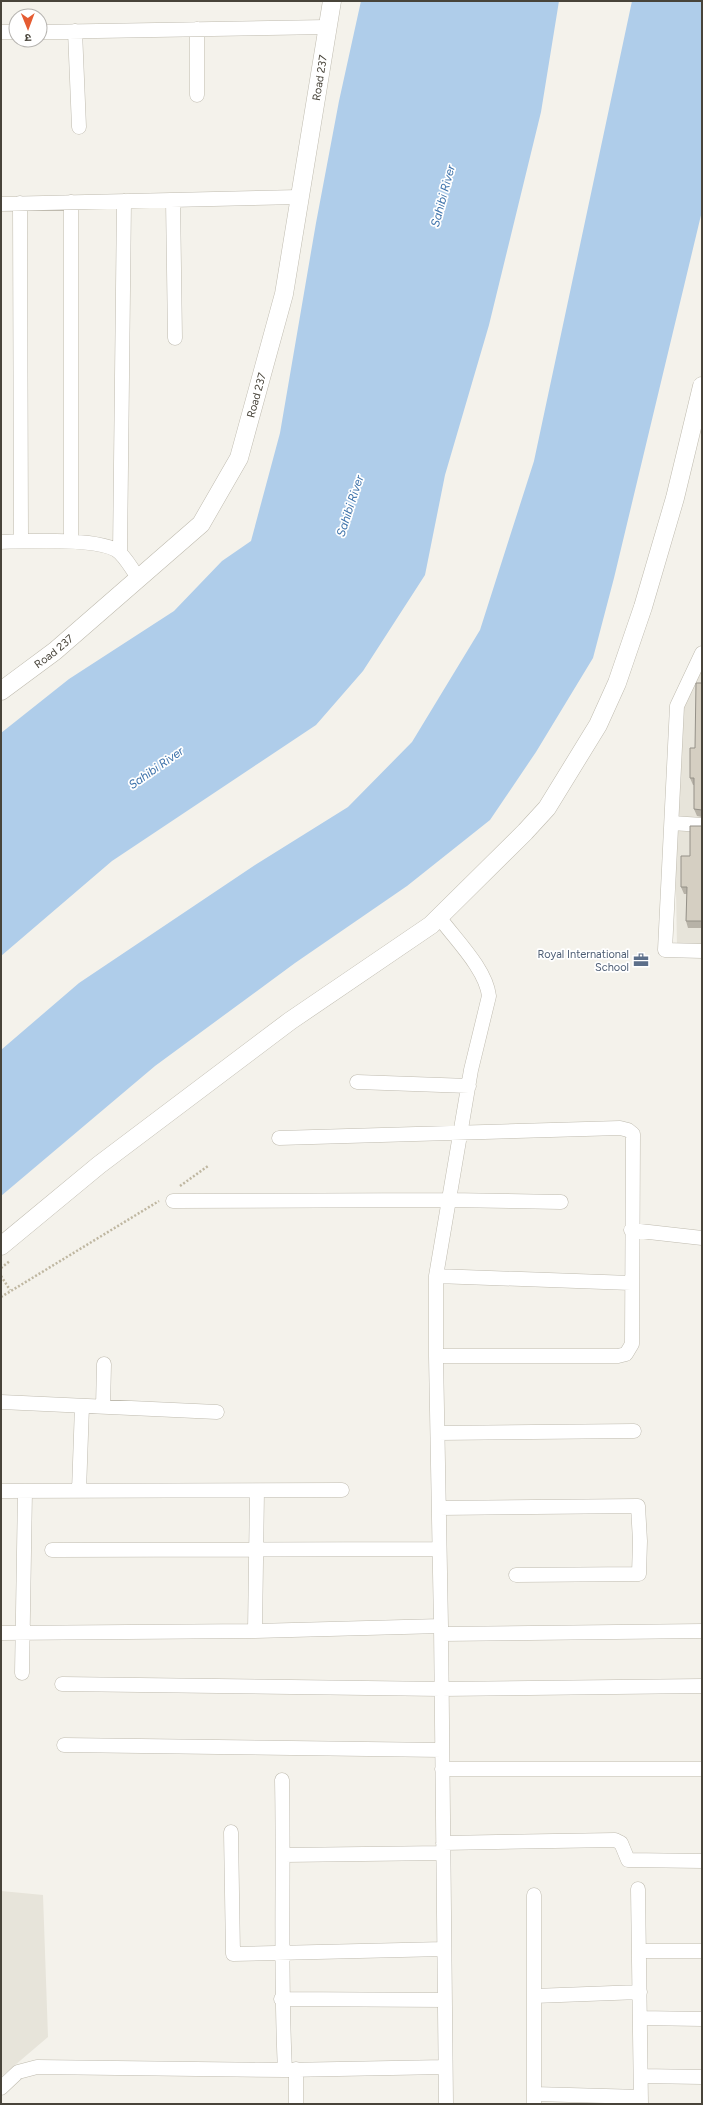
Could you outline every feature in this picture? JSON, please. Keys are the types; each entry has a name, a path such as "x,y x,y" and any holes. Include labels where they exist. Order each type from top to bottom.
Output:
{"street":[{"name":"Road 237","path":"1,691 55,651 201,524 239,458 284,294 332,1"},
{"path":"48,32 327,27"},
{"path":"197,29 197,95"},
{"path":"75,31 79,126"},
{"path":"1,204 299,197"},
{"path":"173,200 174,338"},
{"path":"120,553 124,201"},
{"path":"71,202 71,541"},
{"path":"20,203 21,541"},
{"path":"1,1246 99,1165 290,1021 431,925 525,832 547,808 598,725 617,683 643,607 675,498 702,386"},
{"path":"1,542 71,541 113,549 120,553 138,578"},
{"path":"702,653 697,676 677,706 666,950 702,951"},
{"path":"672,823 702,825"},
{"path":"438,917 481,972 488,985 489,996 469,1086 436,1276 446,2104"},
{"path":"357,1082 469,1086"},
{"path":"279,1138 461,1131 620,1128 628,1130 633,1134 631,1283 632,1344 626,1354 618,1356 436,1356"},
{"path":"172,1195 561,1202"},
{"path":"632,1230 702,1238"},
{"path":"436,1276 631,1283"},
{"path":"103,1407 104,1364"},
{"path":"1,1402 217,1412"},
{"path":"79,1491 82,1406"},
{"path":"438,1433 634,1431"},
{"path":"1,1491 342,1490"},
{"path":"22,1673 25,1491"},
{"path":"255,1631 257,1491"},
{"path":"439,1508 638,1506 640,1541 639,1574 516,1574"},
{"path":"52,1550 440,1549"},
{"path":"1,1633 441,1630 702,1631"},
{"path":"62,1684 441,1689 702,1686"},
{"path":"64,1745 442,1750"},
{"path":"442,1768 702,1769"},
{"path":"282,1780 284,1855 281,1999 296,2104"},
{"path":"231,1832 233,1954 444,1949"},
{"path":"284,1855 615,1840 621,1843 625,1857 628,1860 702,1861"},
{"path":"534,1895 534,2099 641,2100 638,1889"},
{"path":"639,1951 702,1951"},
{"path":"534,1996 640,1992"},
{"path":"281,1999 445,2000"},
{"path":"640,2018 702,2019"},
{"path":"1,2088 18,2072 37,2067 290,2070 445,2067"},
{"path":"641,2076 702,2077"}],"path":[{"path":"1,1297 10,1290 172,1195 208,1166"},
{"path":"1,1276 10,1290"}],"shaded area":[{"path":"702,649 702,948 677,948 673,716"},
{"path":"1,1891 43,1895 48,2037 1,2077"}],"water":[{"name":"Sahibi River","path":"361,1 559,1 541,112 489,325 445,475 425,575 363,671 316,725 112,861 1,956 1,733 69,679 174,611 222,561 251,541 280,433 316,223 339,101"},
{"path":"632,1 702,1 702,211 614,578 593,658 536,752 490,820 407,886 295,963 155,1066 1,1196 1,1050 79,983 255,865 348,807 412,742 480,630 534,461"}],"building":[{"path":"696,683 702,683 702,810 694,809 694,778 690,778 690,748 695,748"},
{"path":"690,826 702,826 702,921 686,921 687,887 681,887 681,856 690,856"}],"place":[{"name":"Royal International School","path":"641,960"}]}
